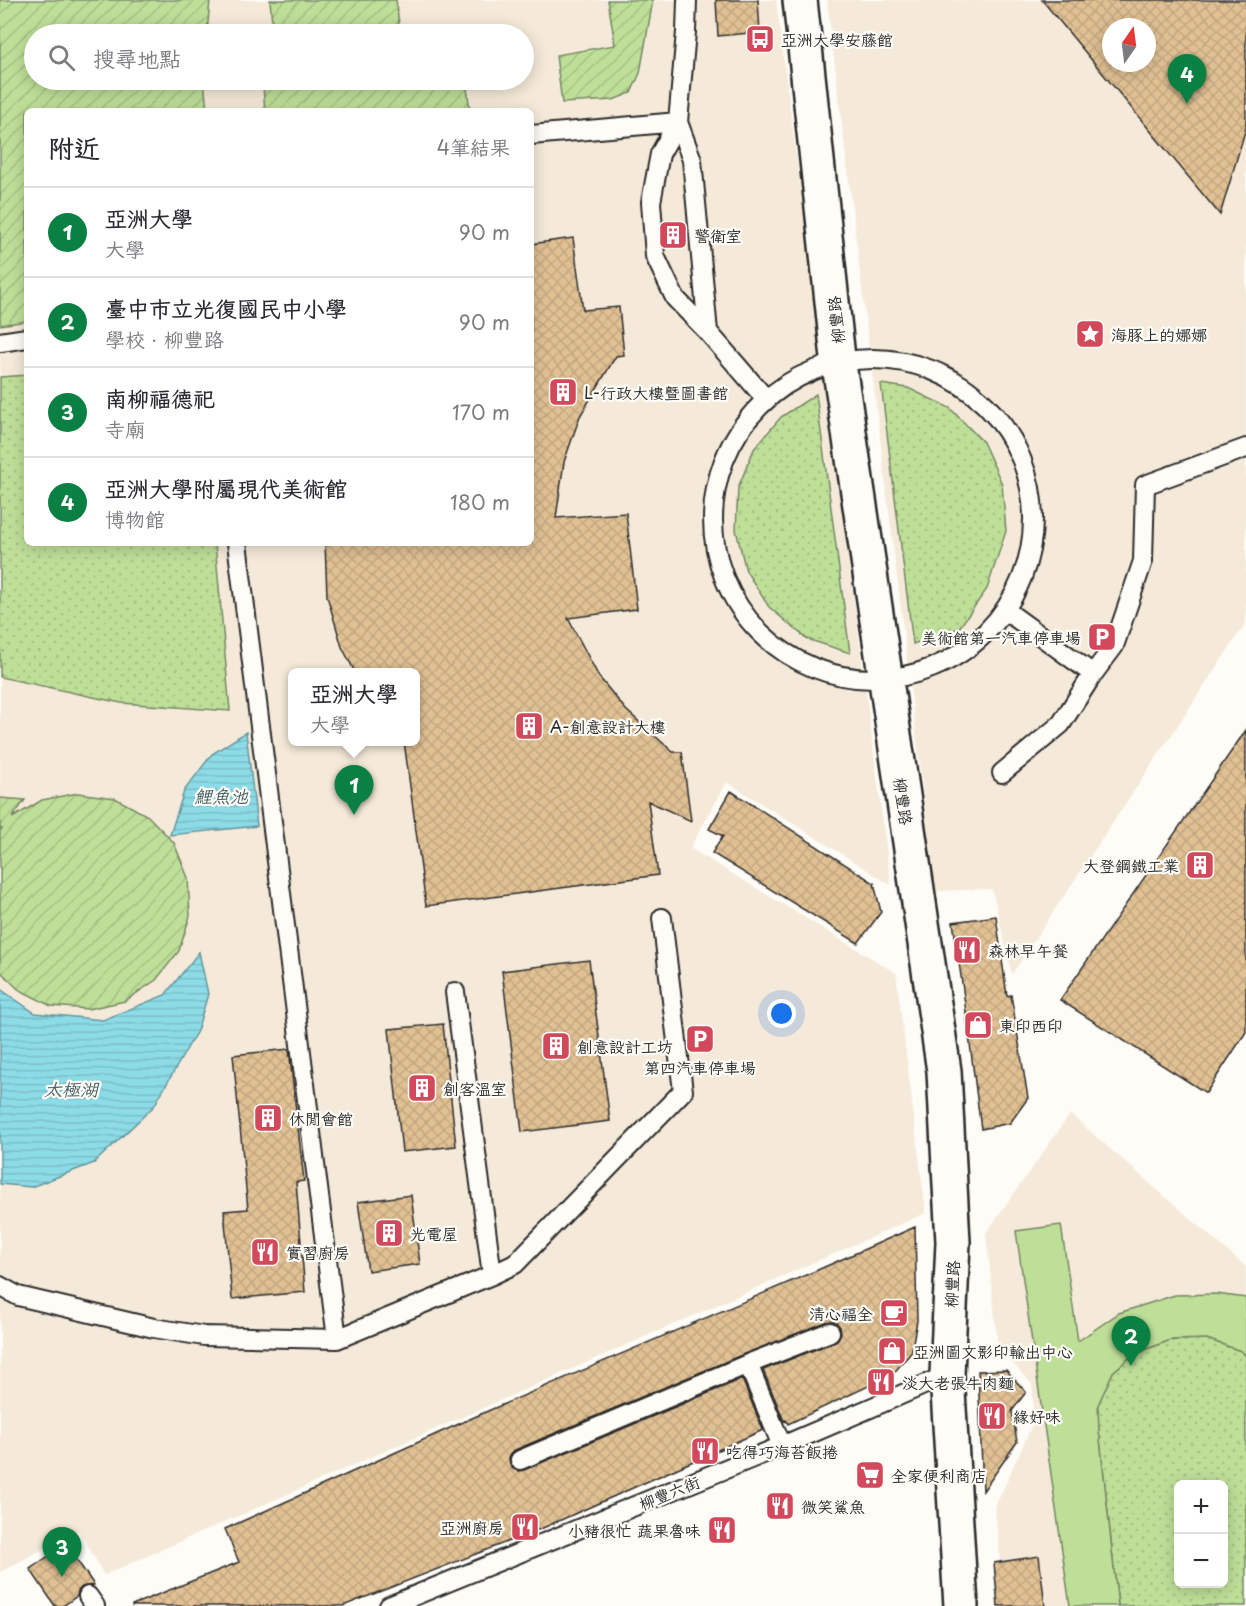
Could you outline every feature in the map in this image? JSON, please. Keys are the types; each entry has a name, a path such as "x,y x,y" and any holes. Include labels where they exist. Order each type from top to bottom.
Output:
{"street":[{"name":"柳豐路","path":"800,0 838,358 944,1071 953,1212 947,1376 961,1606"}],"lane":[{"path":"687,0 678,122 660,154 651,202 655,256 675,298 765,398"},
{"path":"534,135 678,122"},
{"path":"678,122 692,160 708,332"},
{"path":"0,342 24,338"},
{"path":"838,358 878,359 908,363 936,372 963,386 985,404 1003,426 1017,450 1027,476 1033,504 1033,532 1029,559 1019,586 1005,610 982,637 954,658 921,672 886,679 855,678 824,672 795,659 769,641 747,619 730,592 718,564 712,533 713,501 719,471 731,442 765,398 795,378 838,358"},
{"path":"1002,773 1061,724 1114,646 1143,561 1145,485 1246,448"},
{"path":"237,546 337,1339"},
{"path":"1005,610 1093,674"},
{"path":"0,1286 18,1296 154,1328 204,1336 337,1339 515,1264 683,1091 662,918"},
{"path":"455,992 492,1275"},
{"path":"520,1460 830,1332"},
{"path":"748,1364 782,1446"},
{"name":"柳豐六街","path":"389,1606 782,1446 947,1376"}],"shaded area":[{"path":"0,0 776,0 891,885 727,782 690,848 896,973 926,1213 104,1575 79,1530 0,1572"},
{"path":"827,0 1246,0 1246,623 1012,974 992,889 935,891"},
{"path":"1070,1114 1246,1267 1246,1606 1004,1606 995,1507 1034,1421 1032,1384 998,1348 986,1233"}],"green space":[{"path":"0,0 210,0 208,24 24,24 24,90 205,90 207,108 24,108 24,321 0,325"},
{"path":"270,0 396,0 399,24 272,24"},
{"path":"608,0 653,0 640,73 631,93 613,100 562,103 556,55 615,45"},
{"path":"263,90 467,90 470,108 265,108"},
{"path":"24,375 24,546 215,546 230,711 121,703 0,677 0,377"},
{"path":"881,384 908,388 950,408 983,442 1002,484 1006,531 987,589 959,628 913,644"},
{"path":"816,394 850,653 807,639 769,607 746,571 736,530 738,488 754,449 781,417"},
{"path":"78,793 115,798 148,816 174,843 188,878 190,916 179,951 156,980 125,1001 88,1009 51,1006 18,989 0,971 0,831 2,829 0,829 0,798 25,800 12,818 42,800"},
{"path":"1061,1225 1078,1341 1119,1313 1175,1295 1216,1294 1246,1298 1246,1356 1241,1351 1207,1339 1171,1340 1135,1353 1113,1372 1098,1405 1118,1606 1070,1606 1016,1231"},
{"path":"1207,1339 1241,1351 1246,1356 1246,1606 1118,1606 1097,1405 1113,1372 1135,1353 1171,1340"}],"water":[{"name":"鯉魚池","path":"246,732 257,826 170,835 184,791 212,754"},
{"name":"太極湖","path":"199,952 208,994 197,1031 154,1106 94,1163 31,1187 0,1184 0,989 35,1013 103,1020 165,995"}],"building":[{"path":"716,0 758,0 760,32 718,36"},
{"path":"1042,0 1246,0 1246,128 1220,215"},
{"name":"A-創意設計大樓","path":"573,238 583,310 619,307 624,355 616,356 580,416 564,462 556,518 626,513 637,609 568,618 599,677 626,710 673,752 682,752 691,821 648,801 658,875 426,906 405,746 420,746 420,668 353,668 342,647 327,596 325,546 534,546 534,244"},
{"name":"大登鋼鐵工業","path":"1246,730 1246,1032 1206,1093 1060,1000"},
{"path":"731,791 874,883 881,912 858,943 712,853 723,836 709,829"},
{"path":"996,916 1007,996 1011,995 1028,1098 1010,1123 981,1129 953,922"},
{"name":"創意設計工坊","path":"589,960 610,1121 522,1132 502,971"},
{"name":"創客溫室","path":"443,1024 456,1146 402,1152 389,1029"},
{"path":"289,1049 304,1181 296,1182 305,1292 232,1299 224,1211 248,1209 233,1055"},
{"name":"光電屋","path":"411,1195 420,1264 368,1271 358,1202"},
{"path":"915,1227 917,1321 911,1353 892,1375 788,1424 786,1420 784,1421 763,1370 838,1339 841,1333 840,1327 832,1321 826,1322 515,1450 509,1458 510,1465 518,1471 524,1470 742,1379 763,1430 545,1527 343,1606 132,1606 239,1562 225,1529 490,1410"},
{"path":"1006,1370 1026,1392 1012,1411 1017,1442 983,1491 978,1371"},
{"path":"66,1544 94,1585 82,1587 77,1596 63,1606 55,1606 30,1569"},
{"path":"1039,1556 1045,1606 998,1606 994,1563"}],"place":[{"name":"亞洲大學安藤館","path":"760,39"},
{"name":"亞洲大學附屬現代美術館","path":"1187,104"},
{"name":"警衛室","path":"673,235"},
{"name":"海豚上的娜娜","path":"1090,334"},
{"name":"L-行政大樓暨圖書館","path":"563,392"},
{"name":"美術館第一汽車停車場","path":"1102,637"},
{"name":"A-創意設計大樓","path":"529,726"},
{"name":"亞洲大學","path":"354,815"},
{"name":"大登鋼鐵工業","path":"1200,865"},
{"name":"森林早午餐","path":"967,950"},
{"name":"東印西印","path":"978,1025"},
{"name":"第四汽車停車場","path":"700,1039"},
{"name":"創意設計工坊","path":"556,1046"},
{"name":"創客溫室","path":"422,1088"},
{"name":"休閒會館","path":"268,1118"},
{"name":"光電屋","path":"389,1233"},
{"name":"實習廚房","path":"265,1252"},
{"name":"清心福全","path":"894,1313"},
{"name":"亞洲圖文影印輸出中心","path":"892,1351"},
{"name":"臺中市立光復國民中小學","path":"1131,1366"},
{"name":"淡大老張牛肉麵","path":"881,1382"},
{"name":"緣好味","path":"992,1416"},
{"name":"吃得巧海苔飯捲","path":"705,1451"},
{"name":"全家便利商店","path":"870,1475"},
{"name":"微笑鯊魚","path":"780,1506"},
{"name":"亞洲廚房","path":"525,1527"},
{"name":"小豬很忙 蔬果魯味","path":"722,1530"},
{"name":"南柳福德祀","path":"62,1577"}]}
